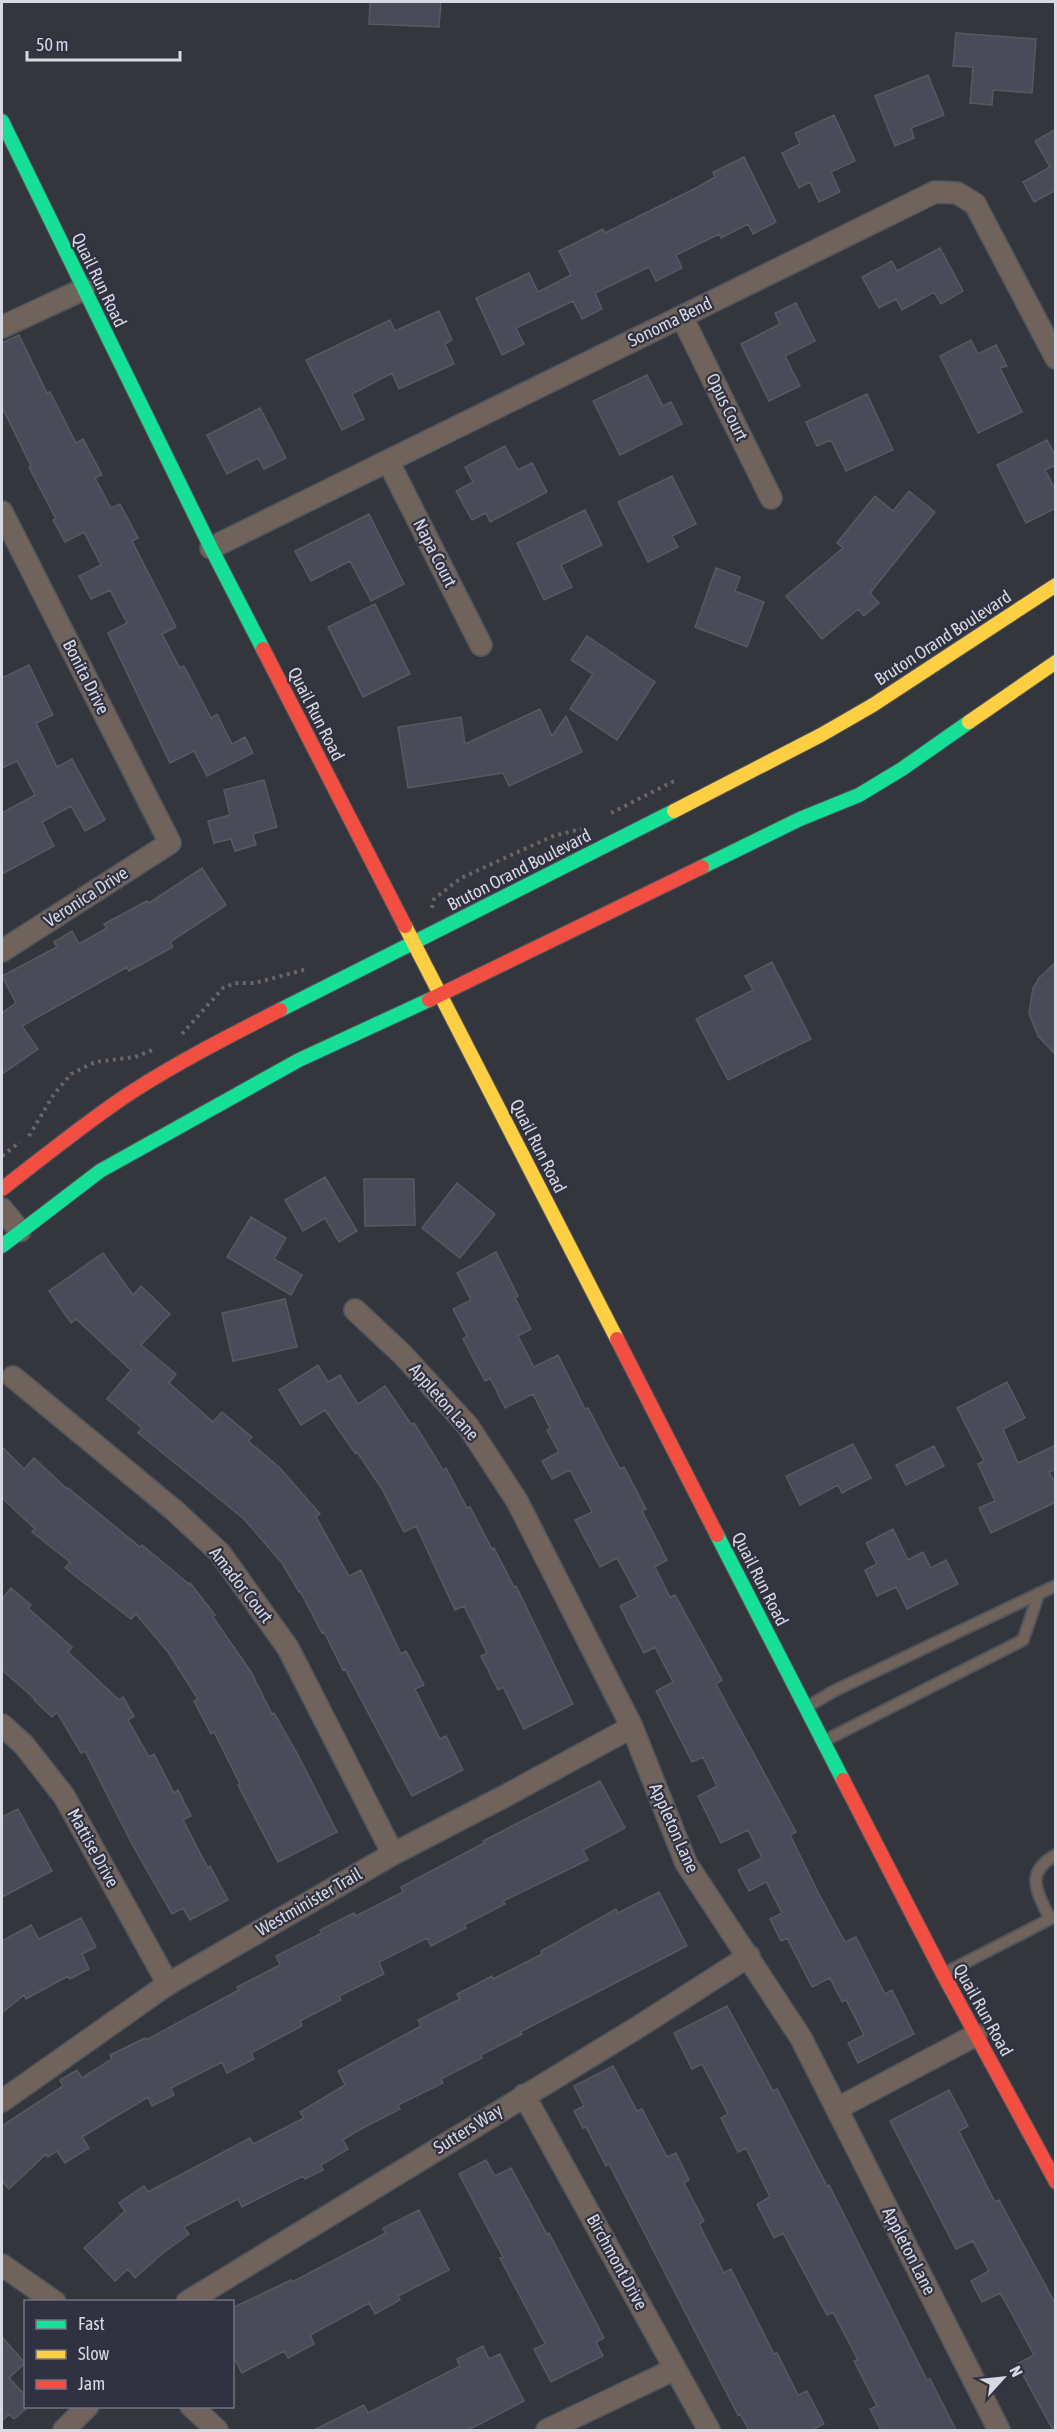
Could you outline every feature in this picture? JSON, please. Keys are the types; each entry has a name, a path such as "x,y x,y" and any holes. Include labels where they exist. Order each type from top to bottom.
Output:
{"main road":[{"name":"Quail Run Road","path":"2,120 211,548 943,1974 976,2035 1049,2156 1056,2182"},
{"name":"Bruton Orand Boulevard","path":"2,1190 78,1130 129,1094 227,1037 414,945 821,735 893,693 1056,585"},
{"path":"2,1246 100,1171 299,1059 441,995 800,819 859,795 902,769 1056,662"}],"street":[{"name":"Sonoma Bend","path":"211,548 935,192 946,191 967,198 975,204 1050,336 1056,358"},
{"path":"2,327 84,289"},
{"name":"Opus Court","path":"682,317 771,498"},
{"name":"Napa Court","path":"388,461 481,645"},
{"name":"Bonita Drive","path":"2,512 170,843"},
{"name":"Veronica Drive","path":"2,951 170,843"},
{"path":"2,1209 20,1231"},
{"name":"Appleton Lane","path":"355,1310 403,1355 468,1426 517,1502 632,1727 686,1863 801,2038 999,2430"},
{"name":"Amador Court","path":"13,1377 175,1511 220,1553 288,1648 393,1854"},
{"name":"Mattise Drive","path":"2,1725 24,1744 64,1796 168,1984"},
{"name":"Westminister Trail","path":"2,2101 168,1984 393,1854 632,1727"},
{"name":"Sutters Way","path":"190,2300 635,2029 749,1956"},
{"path":"838,2108 976,2035"},
{"name":"Birchmont Drive","path":"524,2095 709,2430"},
{"path":"2,2265 54,2300"},
{"path":"547,2430 675,2369"},
{"path":"64,2430 86,2408"},
{"path":"193,2408 217,2430"}],"lane":[{"path":"806,1708 834,1691 1054,1586"},
{"path":"823,1742 1023,1640 1039,1593"},
{"path":"943,1974 1053,1917 1035,1885 1038,1870 1056,1855"}],"path":[{"path":"606,816 680,778"},
{"path":"405,926 431,913 435,899 461,878 553,836 587,828"},
{"path":"180,1035 223,988 236,983 255,983 311,967"},
{"path":"2,1156 29,1136 54,1094 71,1074 95,1062 135,1057 160,1047"}],"building":[{"path":"370,2 441,2 439,27 369,24"},
{"path":"956,33 1036,39 1032,93 993,90 992,105 970,103 973,67 953,66"},
{"path":"928,75 944,115 911,128 914,138 895,146 875,96"},
{"path":"834,115 855,161 831,172 840,192 819,202 810,182 799,188 782,153 800,144 795,133"},
{"path":"1056,129 1056,190 1034,202 1023,182 1050,167 1035,141"},
{"path":"744,157 776,222 753,234 748,224 721,238 719,234 676,255 682,268 656,281 649,267 595,293 602,309 582,319 573,301 516,328 524,344 502,355 476,298 529,273 538,292 571,275 559,251 603,229 605,233 696,188 715,177 713,172"},
{"path":"940,248 963,291 941,304 934,292 902,310 896,299 879,308 862,277 892,261 897,271"},
{"path":"796,303 815,341 785,356 800,386 769,401 741,344 780,324 775,313"},
{"path":"439,311 452,340 445,344 454,364 399,389 392,373 352,394 364,419 342,430 306,360 390,320 395,331"},
{"path":"19,335 47,393 50,392 76,443 83,439 102,475 95,478 111,508 120,504 138,538 132,541 176,627 162,634 180,668 184,666 211,718 217,714 232,744 245,737 253,753 207,776 194,751 170,763 108,633 127,623 110,590 91,599 79,576 101,565 84,532 65,542 2,407 2,343"},
{"path":"971,340 978,354 996,345 1007,366 1000,368 1022,412 978,433 940,356"},
{"path":"647,375 663,406 671,402 682,424 620,455 593,401"},
{"path":"867,394 893,450 846,471 831,440 817,446 806,422"},
{"path":"260,408 286,458 264,469 258,458 227,474 207,435"},
{"path":"1047,440 1056,457 1056,465 1045,470 1056,491 1056,508 1026,523 997,465"},
{"path":"505,446 518,470 532,463 547,492 490,522 486,513 472,520 456,491 473,482 465,467"},
{"path":"672,476 696,524 672,536 678,547 648,562 618,502"},
{"path":"909,491 935,512 870,593 879,603 864,616 858,609 822,639 786,596 843,548 837,543 875,496 893,511"},
{"path":"585,510 602,545 561,565 572,587 544,600 517,543"},
{"path":"369,514 404,584 371,601 350,561 311,581 295,551"},
{"path":"716,568 740,577 735,591 764,602 747,647 695,627"},
{"path":"375,604 410,674 363,697 328,627"},
{"path":"587,636 655,682 617,740 570,709 593,674 571,660"},
{"path":"29,665 53,715 36,723 57,767 72,759 105,820 85,831 71,806 42,822 54,846 2,874 2,813 35,795 17,761 2,768 2,678"},
{"path":"540,709 552,736 566,716 582,752 509,786 503,773 408,788 398,727 461,717 465,744"},
{"path":"264,780 277,827 253,834 256,845 235,851 231,839 214,843 208,821 230,815 224,790"},
{"path":"202,868 226,905 170,942 173,947 129,971 127,967 22,1026 38,1049 2,1074 2,1013 16,1003 2,976 57,947 54,942 72,931 79,944 107,928 104,924 147,901 149,903"},
{"path":"772,962 811,1039 728,1080 696,1019 753,990 745,976"},
{"path":"1056,962 1056,1055 1038,1036 1029,1013 1033,988 1039,978"},
{"path":"325,1177 357,1231 339,1242 325,1218 303,1231 285,1200"},
{"path":"364,1179 414,1179 415,1225 365,1226"},
{"path":"457,1183 495,1214 460,1258 422,1228"},
{"path":"251,1217 286,1238 274,1259 302,1275 291,1295 227,1257"},
{"path":"496,1252 518,1296 515,1298 531,1329 518,1336 534,1367 558,1355 585,1409 588,1408 620,1469 624,1467 646,1509 642,1511 667,1560 655,1567 670,1597 675,1595 722,1680 716,1684 796,1832 790,1835 819,1894 845,1942 856,1937 885,1994 892,1990 914,2034 858,2063 848,2043 864,2035 846,2000 842,2002 830,1978 812,1987 787,1938 781,1941 770,1919 782,1913 766,1882 749,1891 738,1870 762,1858 748,1830 721,1843 698,1796 717,1786 703,1757 692,1762 656,1691 673,1682 655,1647 644,1653 620,1606 638,1597 617,1558 600,1567 575,1520 592,1512 570,1470 552,1479 542,1461 559,1452 547,1430 550,1428 533,1394 505,1408 490,1378 485,1381 463,1339 467,1336 453,1309 471,1300 457,1273"},
{"path":"103,1253 133,1295 141,1286 170,1314 141,1345 176,1374 169,1383 213,1422 222,1412 252,1437 248,1441 279,1467 320,1514 316,1517 349,1576 361,1570 401,1654 406,1651 424,1685 415,1689 440,1739 446,1736 463,1770 412,1796 345,1669 343,1670 324,1632 322,1633 282,1563 244,1519 138,1433 142,1428 107,1399 131,1370 76,1319 71,1323 49,1291"},
{"path":"285,1299 297,1347 233,1361 222,1313"},
{"path":"318,1365 328,1382 340,1375 358,1404 385,1386 411,1424 414,1423 443,1470 446,1468 467,1508 470,1507 514,1587 516,1586 573,1704 524,1729 503,1687 498,1690 481,1656 487,1653 464,1606 455,1610 416,1526 404,1532 382,1489 325,1410 301,1425 279,1390"},
{"path":"1007,1382 1025,1418 1003,1429 1018,1463 1056,1445 1056,1469 1049,1472 1056,1485 1056,1502 991,1533 979,1508 995,1501 978,1464 984,1461 957,1408"},
{"path":"853,1444 871,1478 842,1493 838,1485 800,1505 786,1476"},
{"path":"934,1446 944,1466 906,1485 896,1465"},
{"path":"2,1447 24,1469 34,1458 67,1489 190,1583 215,1615 213,1617 251,1672 272,1714 274,1713 298,1755 337,1832 278,1862 238,1785 240,1784 214,1732 211,1734 194,1701 198,1699 168,1652 136,1614 131,1619 65,1568 70,1562 32,1532 35,1529 2,1498"},
{"path":"893,1529 908,1560 923,1552 931,1568 946,1560 958,1584 907,1609 896,1587 877,1596 865,1570 877,1564 866,1543"},
{"path":"11,1588 31,1605 28,1608 72,1647 68,1652 119,1700 123,1697 134,1716 128,1720 149,1757 154,1754 174,1793 178,1790 191,1816 183,1820 228,1900 190,1920 183,1908 172,1914 133,1846 85,1751 81,1753 57,1712 52,1717 2,1670 2,1599"},
{"path":"600,1781 625,1828 583,1850 588,1860 503,1901 505,1904 464,1925 466,1928 431,1946 427,1938 379,1962 384,1974 339,1996 341,2000 300,2021 302,2026 251,2053 254,2059 227,2073 222,2062 171,2088 174,2095 152,2106 148,2097 82,2137 89,2148 65,2163 57,2151 48,2157 46,2154 9,2189 2,2181 2,2126 63,2086 60,2080 77,2070 82,2078 112,2059 110,2055 145,2038 146,2040 239,1990 237,1987 280,1965 276,1956 322,1933 320,1930 354,1913 356,1916 403,1892 401,1887 484,1843 483,1841"},
{"path":"18,1809 52,1871 2,1897 2,1817"},
{"path":"659,1892 687,1946 520,2032 522,2034 481,2055 482,2058 441,2079 443,2083 398,2105 400,2109 343,2140 348,2149 321,2165 323,2170 305,2179 303,2176 242,2207 238,2199 184,2227 189,2234 135,2278 128,2269 115,2281 84,2248 125,2211 119,2203 144,2186 148,2192 250,2138 253,2144 304,2118 300,2112 345,2085 338,2071 421,2026 418,2020 460,1999 457,1994 542,1954 541,1951 616,1909 618,1913"},
{"path":"81,1918 96,1947 82,1954 89,1969 70,1979 68,1976 26,1999 24,1995 2,2013 2,1941 31,1925 39,1939"},
{"path":"727,2006 773,2091 777,2089 827,2186 829,2185 927,2380 930,2379 956,2430 881,2430 870,2409 877,2406 854,2361 858,2360 833,2312 827,2315 783,2233 774,2238 757,2204 770,2197 746,2148 738,2152 721,2118 728,2114 702,2064 692,2069 674,2033"},
{"path":"613,2066 637,2111 642,2109 667,2157 676,2153 689,2180 684,2183 704,2221 699,2224 724,2273 731,2269 774,2354 777,2353 798,2395 807,2391 824,2424 812,2430 749,2430 740,2414 738,2415 609,2164 606,2166 586,2127 583,2128 574,2111 584,2106 574,2086"},
{"path":"949,2090 968,2126 959,2131 995,2202 999,2200 1056,2305 1056,2430 1053,2430 1017,2364 1034,2355 1000,2293 982,2302 971,2281 989,2271 973,2241 956,2249 890,2121"},
{"path":"486,2160 495,2176 511,2168 547,2234 549,2233 604,2338 596,2342 603,2356 551,2382 534,2349 545,2344 459,2174"},
{"path":"419,2210 449,2270 398,2296 400,2300 375,2314 369,2303 310,2335 314,2344 288,2358 284,2351 242,2373 234,2358 234,2307 291,2280 292,2282 386,2233 383,2228"},
{"path":"2,2337 24,2362 9,2378 24,2394 24,2408 26,2409 14,2419 9,2414 2,2421"},
{"path":"483,2346 489,2359 500,2354 524,2401 467,2430 314,2430 364,2405 368,2413 460,2366 457,2359"}],"traffic: fast":[{"path":"2,121 211,548 263,649"},
{"path":"702,867 800,819 859,795 902,769 969,722"},
{"path":"280,1010 674,811"},
{"path":"2,1246 100,1171 299,1060 429,1000"},
{"path":"717,1535 843,1780"}],"traffic: slow":[{"path":"674,811 821,735 873,705 1056,585"},
{"path":"969,722 1056,662"},
{"path":"405,926 617,1339"}],"traffic: jam":[{"path":"263,649 405,926"},
{"path":"429,1000 702,867"},
{"path":"2,1189 127,1095 183,1061 280,1010"},
{"path":"617,1339 717,1535"},
{"path":"843,1780 943,1974 1056,2182"}]}
